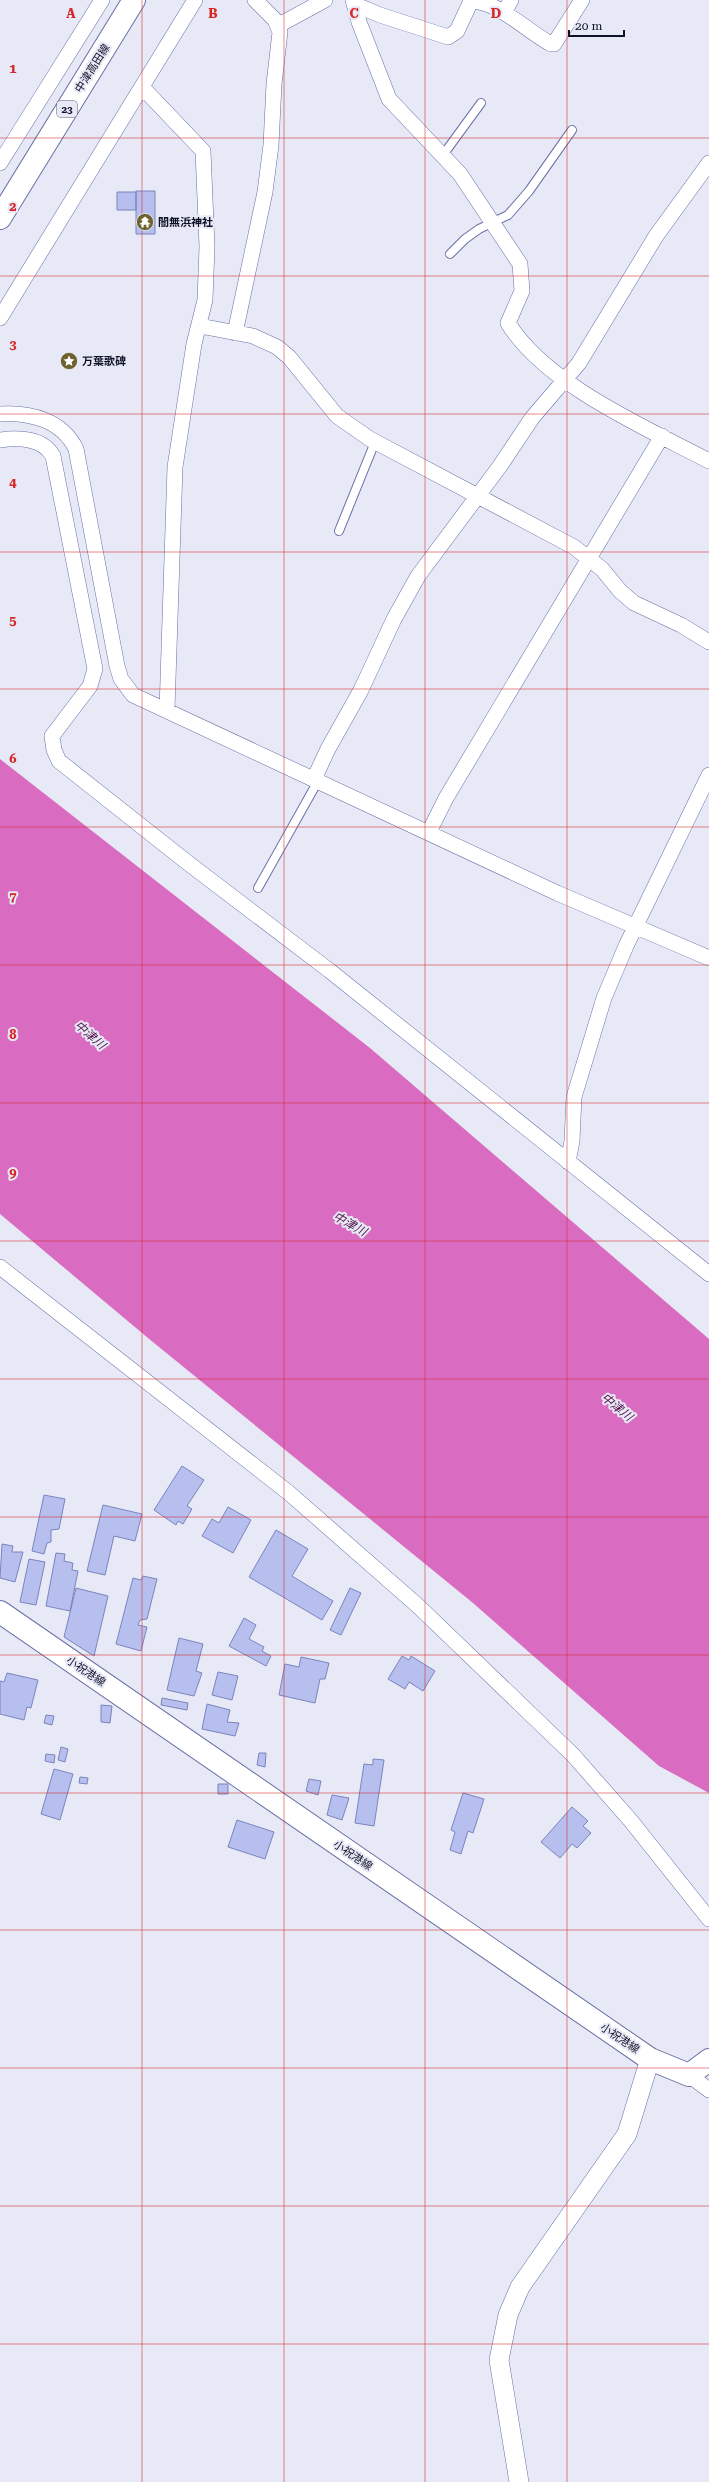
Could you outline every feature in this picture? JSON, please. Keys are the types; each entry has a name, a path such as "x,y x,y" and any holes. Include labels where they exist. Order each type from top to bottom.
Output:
{"main road":[{"name":"中津高田線","path":"0,218 134,0"},
{"name":"小祝港線","path":"0,1612 650,2059 689,2075"},
{"path":"689,2075 709,2060"}],"street":[{"path":"0,163 102,0"},
{"path":"0,318 195,0"},
{"path":"235,333 269,170 278,25 255,0"},
{"path":"278,25 325,0"},
{"path":"354,2 380,15 443,37 453,36 457,31 471,1 507,7 548,42 554,44 582,0"},
{"path":"354,2 359,22 389,99 443,155 469,186 515,254 522,272 522,291 508,323 531,353 566,380 662,436 709,461"},
{"path":"142,87 199,144 203,151 207,247 205,300 200,326 194,344 175,467 167,710"},
{"path":"316,780 335,735 374,665 404,600 433,554 477,497 532,418 566,380 596,337 656,236 709,163"},
{"path":"200,326 263,340 276,347 289,357 338,416 375,442 574,547 589,558 634,603 681,625 709,642"},
{"path":"0,414 25,414 38,417 57,427 72,442 76,449 121,679 127,690 138,699 167,710 635,928 709,958"},
{"path":"429,832 449,792 662,436"},
{"path":"0,440 27,440 44,446 53,456 95,669 90,686 52,736 54,750 59,761 188,863 330,971 709,1274"},
{"path":"568,1162 574,1097 604,998 635,928 709,775"},
{"path":"0,1268 289,1493 417,1605 573,1755 631,1821 709,1919"},
{"path":"519,2482 499,2360 508,2315 520,2287 627,2134 650,2059"},
{"path":"689,2075 709,2090"}],"lane":[{"path":"443,155 481,103"},
{"path":"450,254 472,234 508,215 572,130"},
{"path":"339,532 375,442"},
{"path":"258,888 316,780"}],"water":[{"name":"中津川","path":"0,759 370,1048 709,1339 709,1793 659,1766 473,1603 148,1338 0,1214"}],"building":[{"name":"闇無浜神社","path":"136,191 155,191 155,234 136,234"},
{"path":"117,192 136,192 136,210 117,210"},
{"path":"182,1466 204,1480 187,1506 192,1509 183,1524 178,1521 176,1525 154,1510"},
{"path":"44,1495 65,1499 59,1529 51,1530 51,1542 47,1543 44,1554 32,1551"},
{"path":"103,1505 142,1514 135,1541 114,1536 105,1575 87,1571"},
{"path":"228,1507 251,1520 233,1553 202,1536 212,1519 219,1523"},
{"path":"276,1530 308,1549 292,1576 333,1601 322,1620 249,1577"},
{"path":"2,1544 13,1546 12,1552 23,1552 15,1582 0,1578"},
{"path":"56,1553 65,1554 64,1561 73,1563 72,1570 78,1571 70,1611 46,1606"},
{"path":"29,1559 45,1562 36,1605 20,1602"},
{"path":"143,1576 157,1579 147,1619 140,1620 138,1625 147,1627 141,1651 116,1644 133,1578 141,1580"},
{"path":"76,1588 108,1596 94,1656 64,1637"},
{"path":"350,1588 361,1593 341,1635 330,1630"},
{"path":"244,1618 256,1625 249,1639 264,1647 262,1651 271,1656 266,1666 229,1646"},
{"path":"179,1638 203,1644 196,1671 202,1673 194,1696 167,1690"},
{"path":"402,1656 409,1660 411,1656 435,1671 423,1691 409,1682 405,1689 388,1679"},
{"path":"301,1657 329,1663 325,1679 320,1679 315,1703 279,1695 285,1664 299,1667"},
{"path":"218,1672 238,1676 232,1700 212,1695"},
{"path":"7,1673 38,1680 31,1708 27,1707 24,1720 0,1714 0,1681 4,1682"},
{"path":"162,1698 188,1703 187,1710 161,1705"},
{"path":"207,1704 230,1710 227,1722 239,1723 235,1736 202,1729"},
{"path":"101,1705 112,1706 110,1723 101,1722"},
{"path":"46,1715 54,1716 52,1725 44,1723"},
{"path":"61,1747 68,1749 65,1762 58,1760"},
{"path":"259,1753 266,1753 265,1767 257,1765"},
{"path":"46,1754 55,1755 54,1763 45,1761"},
{"path":"373,1759 384,1760 374,1826 355,1823 364,1764 373,1765"},
{"path":"54,1769 73,1774 60,1820 41,1814"},
{"path":"80,1777 88,1778 87,1784 79,1783"},
{"path":"309,1779 321,1781 318,1795 306,1791"},
{"path":"218,1784 228,1784 228,1794 218,1794"},
{"path":"463,1793 484,1799 473,1833 468,1831 461,1854 450,1850 455,1832 451,1830"},
{"path":"332,1795 349,1798 342,1820 327,1815"},
{"path":"572,1807 588,1821 583,1826 591,1833 577,1848 572,1844 560,1858 541,1842"},
{"path":"237,1820 274,1832 265,1859 228,1847"}],"place":[{"name":"闇無浜神社","path":"145,222"},
{"name":"万葉歌碑","path":"69,361"}]}
